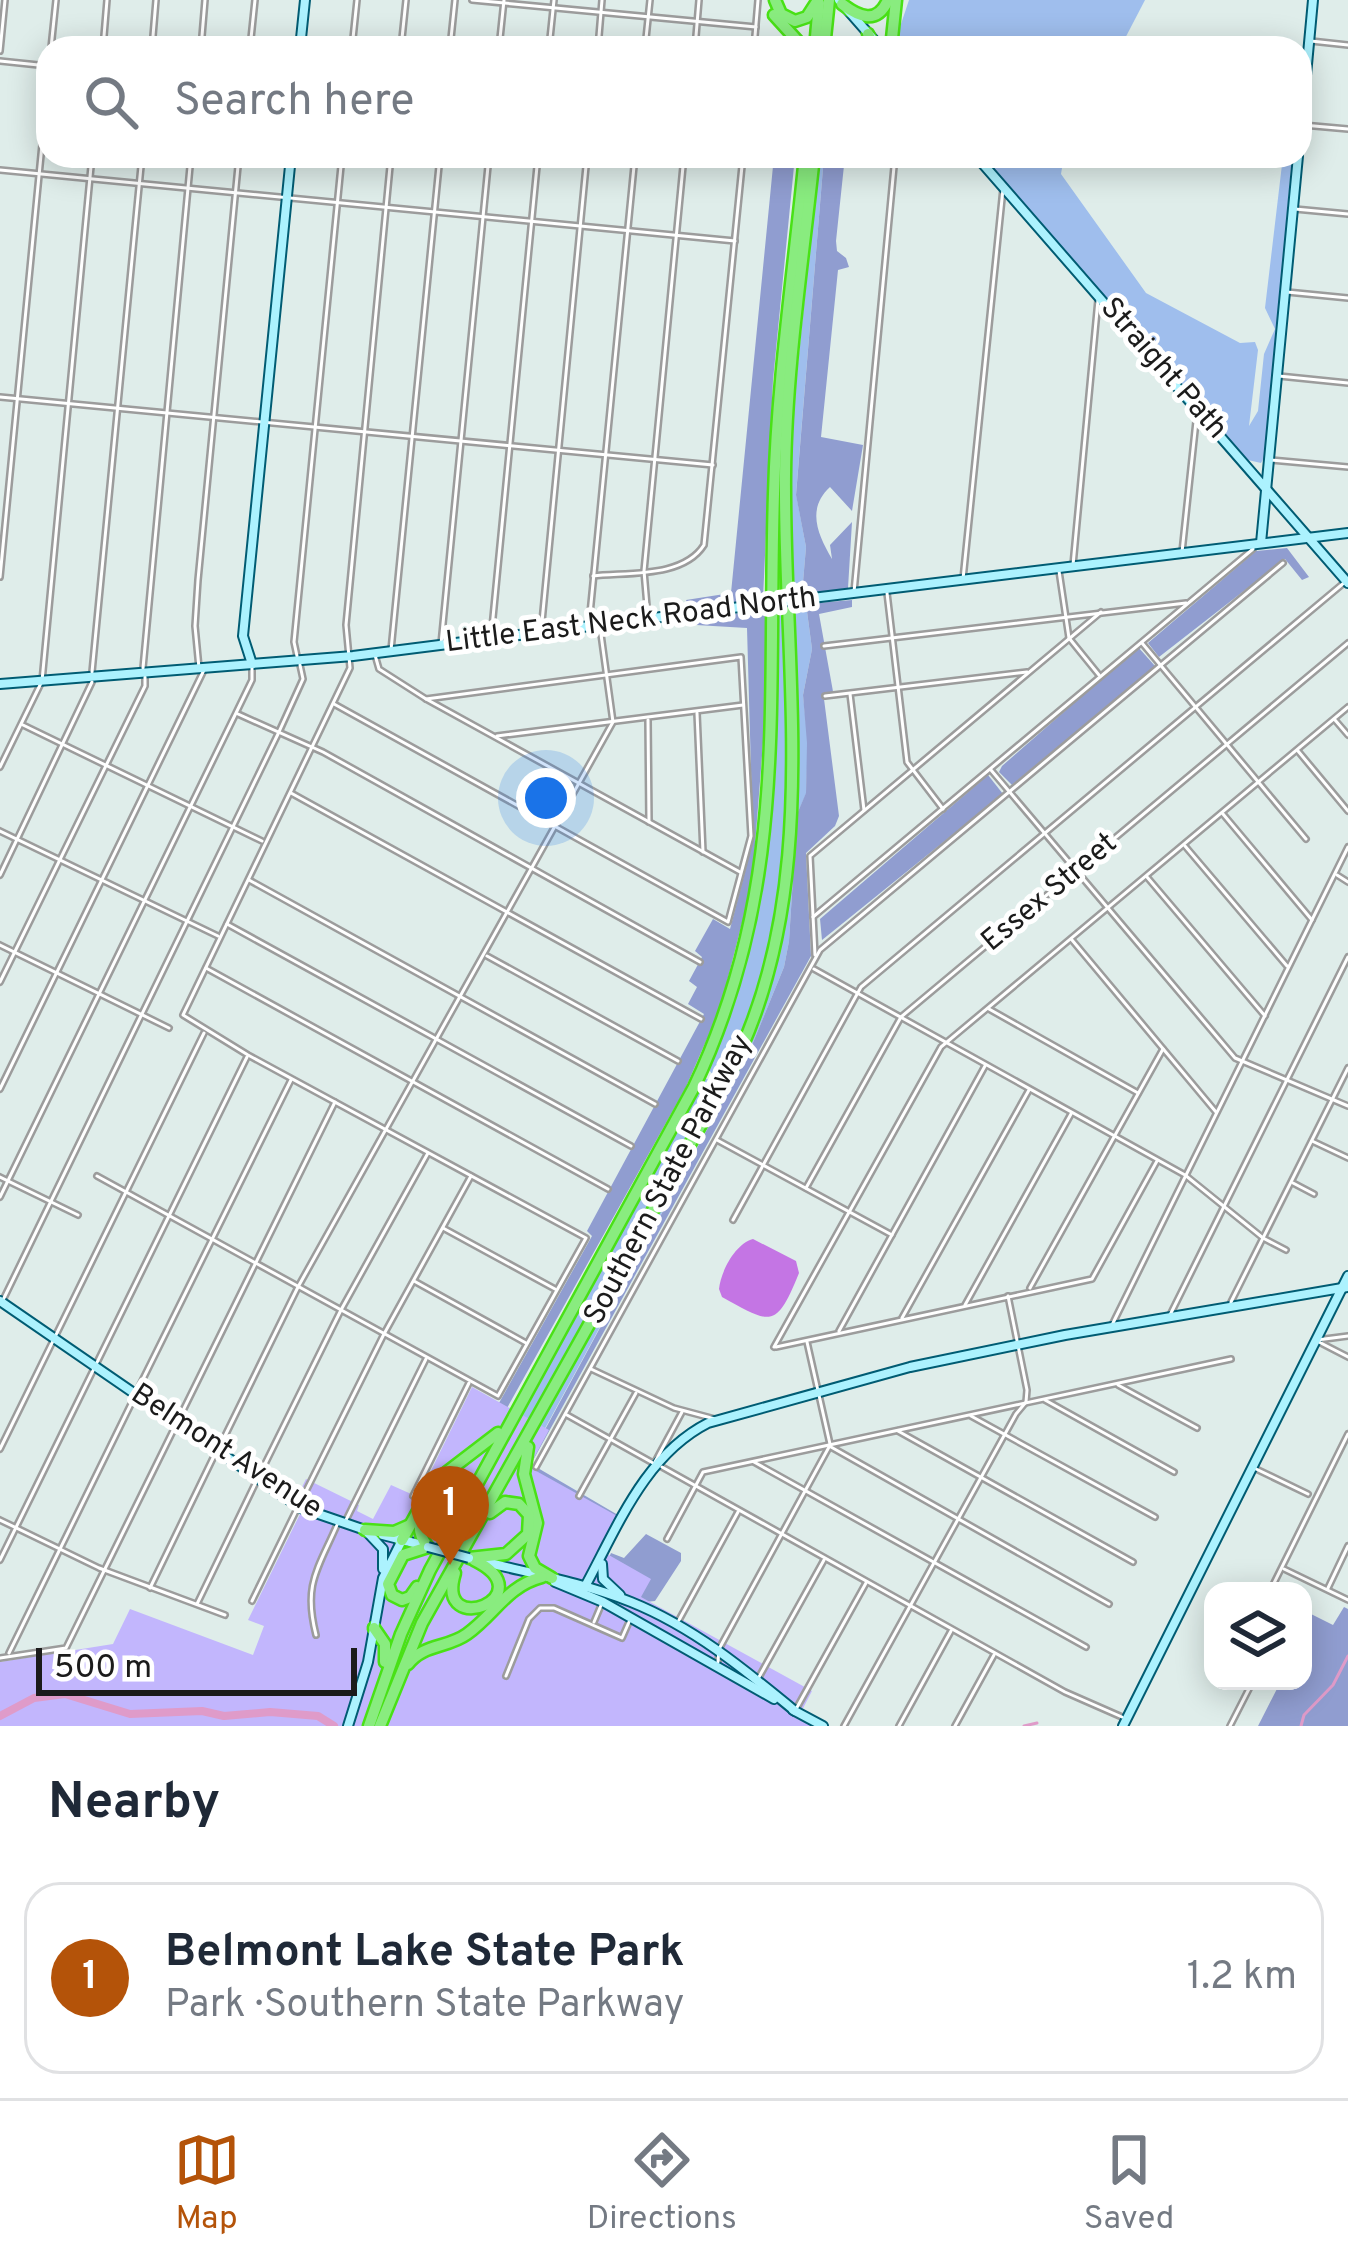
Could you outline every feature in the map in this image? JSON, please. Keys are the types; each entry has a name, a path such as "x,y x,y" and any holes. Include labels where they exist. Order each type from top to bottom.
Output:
{"highway":[{"path":"773,0 783,16 797,21 829,2"},
{"path":"773,0 775,18 792,36"},
{"path":"829,2 867,17 880,13 891,0"},
{"path":"891,0 891,36"},
{"path":"826,36 829,2"},
{"path":"819,36 829,2"},
{"name":"Southern State Parkway","path":"380,1726 406,1623 435,1560 694,1088 730,1000 752,921 768,809 774,475 804,168"},
{"name":"Southern State Parkway","path":"369,1726 733,1068 773,958 783,889 792,745 785,463 813,168"},
{"path":"402,1540 436,1479 494,1438 521,1401"},
{"path":"542,1412 524,1470 537,1520 530,1559 547,1578"},
{"path":"435,1560 410,1597 402,1600 392,1595 388,1584 398,1559 410,1550 428,1547 418,1524 438,1491 450,1491 456,1498 452,1527"},
{"path":"464,1558 513,1550 529,1534 531,1525 524,1508 508,1502 479,1525"},
{"path":"365,1530 394,1532 412,1522"},
{"path":"464,1558 490,1569 498,1580 493,1600 477,1610 462,1606 453,1596 452,1583 464,1558"},
{"path":"383,1700 414,1656 464,1637 517,1585 547,1578"},
{"path":"374,1628 386,1650 383,1700"}],"street":[{"path":"0,51 5,0"},
{"path":"52,36 56,0"},
{"path":"104,36 107,0"},
{"path":"153,36 156,0"},
{"path":"202,36 205,0"},
{"path":"251,36 255,0"},
{"path":"301,36 305,0"},
{"path":"353,36 357,0"},
{"path":"402,36 406,0"},
{"path":"451,36 455,0"},
{"path":"472,0 756,27"},
{"path":"550,36 554,0"},
{"path":"599,36 602,0"},
{"path":"646,36 650,0"},
{"path":"695,36 699,0"},
{"path":"755,36 758,0"},
{"path":"1310,36 1313,0"},
{"path":"501,36 504,1"},
{"path":"829,2 868,34"},
{"path":"1312,41 1348,45"},
{"path":"0,61 36,65"},
{"path":"1312,125 1348,129"},
{"path":"0,578 41,168"},
{"path":"0,767 42,681 91,168"},
{"path":"0,875 90,691 141,168"},
{"path":"0,982 145,686 142,665 189,168"},
{"path":"0,1089 202,669 195,626 238,168"},
{"path":"0,1197 252,680 243,636 289,168"},
{"path":"0,1303 303,679 295,642 341,168"},
{"path":"97,1176 498,1396 586,1238 291,1079 183,1015 350,668 346,625 390,168"},
{"path":"391,651 439,168"},
{"path":"441,645 488,168"},
{"path":"490,639 537,168"},
{"path":"541,632 586,168"},
{"path":"150,1588 298,1287 613,722 594,625 593,576 634,168"},
{"path":"649,620 644,571 683,168"},
{"path":"593,576 686,564 701,550 706,537 742,168"},
{"path":"854,594 895,168"},
{"name":"Straight Path","path":"986,168 1347,582"},
{"path":"813,917 1261,543 1297,168"},
{"path":"0,170 735,241"},
{"path":"963,581 1004,188"},
{"path":"1294,208 1348,214"},
{"path":"1286,292 1348,298"},
{"path":"1073,567 1099,295"},
{"path":"1277,375 1348,383"},
{"path":"0,397 713,465"},
{"path":"1182,554 1197,408"},
{"path":"1246,465 1269,460 1348,467"},
{"name":"Little East Neck Road North","path":"0,684 374,654 1348,532"},
{"path":"1233,547 1238,560"},
{"path":"536,1467 815,958 1283,563"},
{"path":"1059,569 1069,638 1100,676"},
{"path":"733,1220 857,992 1347,582"},
{"path":"886,592 911,771 943,809"},
{"path":"824,646 1188,602"},
{"path":"815,958 810,856 1101,612"},
{"path":"1141,642 1306,839"},
{"name":"Essex Street","path":"806,1188 901,1017 1348,643"},
{"path":"374,654 379,669 426,699 742,872"},
{"path":"334,704 728,922 751,836 741,657 426,699"},
{"path":"825,696 1029,672"},
{"path":"849,693 864,811"},
{"path":"495,736 743,705"},
{"path":"1158,1159 1092,1280 774,1347 945,1042 1348,707"},
{"path":"697,711 703,852"},
{"path":"236,713 312,748 700,962"},
{"path":"647,718 649,822"},
{"path":"1334,718 1348,735"},
{"path":"21,724 265,842"},
{"path":"1297,750 1348,811"},
{"path":"990,769 1241,1063 1348,1106"},
{"path":"290,792 701,1019"},
{"path":"1221,813 1312,920"},
{"path":"0,830 220,936"},
{"path":"1184,844 1288,967"},
{"path":"1110,1329 1348,848"},
{"path":"1335,874 1348,883"},
{"path":"1146,876 1265,1016"},
{"path":"247,879 655,1104"},
{"path":"226,923 631,1146"},
{"path":"1070,939 1216,1112"},
{"path":"0,945 170,1028"},
{"path":"485,955 679,1061"},
{"path":"1169,1318 1348,957"},
{"path":"205,967 608,1189"},
{"path":"811,967 1185,1175 1263,1238 1286,1250"},
{"path":"988,1008 1138,1093"},
{"path":"0,1449 205,1031"},
{"path":"1028,1292 1163,1049"},
{"path":"0,1560 248,1055"},
{"path":"838,1333 986,1064"},
{"path":"1228,1307 1348,1068"},
{"path":"3,1658 291,1079"},
{"path":"902,1319 1030,1088"},
{"path":"3,1658 66,1648 335,1102"},
{"path":"964,1306 1072,1112"},
{"path":"716,1139 892,1235"},
{"path":"1312,1141 1348,1158"},
{"path":"196,1604 341,1310 429,1151"},
{"path":"252,1600 384,1334 472,1175"},
{"path":"0,1177 78,1215"},
{"path":"1291,1183 1314,1194"},
{"path":"442,1228 557,1290"},
{"path":"564,1413 1127,1722 1348,1276"},
{"path":"413,1281 528,1344"},
{"path":"654,1463 678,1440 716,1420 884,1373 1345,1288"},
{"path":"844,1726 1026,1402 1008,1296"},
{"name":"Belmont Avenue","path":"0,1303 299,1506 341,1524 630,1602 719,1649 755,1684"},
{"path":"1315,1340 1348,1336"},
{"path":"717,1665 719,1649 830,1446 806,1340"},
{"path":"1315,1340 1348,1357"},
{"path":"316,1635 312,1580 427,1358"},
{"path":"667,1539 703,1472 1231,1359"},
{"path":"590,1368 637,1392 716,1420"},
{"path":"413,1496 470,1382"},
{"path":"1117,1384 1197,1428"},
{"path":"580,1496 637,1392"},
{"path":"1043,1399 1174,1472"},
{"path":"584,1589 683,1410"},
{"path":"969,1415 1155,1517"},
{"path":"897,1430 1133,1562"},
{"path":"1275,1582 1348,1434"},
{"path":"830,1446 1109,1604"},
{"path":"752,1461 1086,1647"},
{"path":"1252,1467 1308,1494"},
{"path":"677,1624 739,1510"},
{"path":"0,1520 104,1570 225,1615"},
{"path":"348,1726 382,1584 382,1549 365,1530"},
{"path":"382,1584 402,1540"},
{"path":"1327,1590 1348,1546"},
{"path":"506,1676 534,1612 554,1608 622,1638 632,1617 630,1602 603,1580 602,1556"},
{"path":"755,1684 825,1558"},
{"path":"1282,1568 1348,1600"},
{"path":"795,1711 867,1582"},
{"path":"592,1625 604,1597"},
{"name":"Belmont Avenue","path":"604,1597 823,1726"},
{"path":"899,1726 952,1629"},
{"path":"955,1726 995,1653"},
{"path":"1230,1726 1248,1690"}],"shaded area":[{"path":"909,0 1145,0 1126,36 897,36"},
{"path":"773,168 794,168 773,380 763,599 689,607 686,600 731,593"},
{"path":"818,168 823,168 796,494 806,547 803,582 807,594 795,595 788,482"},
{"path":"823,168 844,168 836,241 849,267 838,270 821,437 863,445 852,511 830,487 816,513 832,559 830,545 852,522 848,588 807,594 803,582 806,547 796,495"},
{"path":"992,168 1062,168 1061,174 1146,293 1240,343 1255,342 1249,426 1258,411 1264,354 1275,329 1265,308 1282,168 1291,168 1266,454 1261,463 1248,460"},
{"path":"1287,548 1309,577 1302,580 1285,559 1159,657 1148,643 1256,551"},
{"path":"852,600 852,607 819,614 834,697 824,699 839,816 835,826 806,853 811,956 531,1464 618,1515 599,1552 583,1570 527,1463 750,1050 784,967 797,814 806,793 803,695 812,649 806,604"},
{"path":"806,604 812,649 803,695 806,794 797,814 784,967 750,1050 529,1458 532,1463 525,1478 530,1444 727,1086 760,1017 781,941 795,731 794,606"},
{"path":"786,607 787,801 779,901 760,991 723,1075 715,1078 707,1067 746,951 758,896 771,786 775,608"},
{"path":"767,609 752,884 720,1009 686,1087 497,1426 418,1503 383,1527 377,1523 418,1499 499,1403 592,1236 587,1231 704,1014 688,1004 697,987 689,981 702,957 695,951 713,919 730,929 753,841 747,628 696,625 696,620"},
{"path":"1138,647 1155,666 1012,785 999,772 1002,766"},
{"path":"988,775 1003,794 822,940 820,919"},
{"path":"702,1077 719,1084 490,1498 447,1546"},
{"path":"753,1239 796,1261 799,1273 784,1305 770,1316 738,1306 722,1297 719,1289 730,1259"},
{"path":"472,1387 549,1430 529,1467 619,1517 600,1550 651,1579 641,1597 812,1691 799,1716 816,1726 0,1726 0,1662 113,1644 130,1609 253,1655 264,1626 248,1620 300,1514 291,1509 306,1479 359,1505 357,1511 373,1519 391,1485 418,1497"},
{"path":"646,1534 681,1553 681,1561 655,1601 645,1602 607,1562 611,1553 624,1558"},
{"path":"1344,1607 1348,1609 1348,1726 1258,1726 1276,1690 1312,1690 1312,1614 1333,1625"}],"waterway":[{"path":"1301,1726 1304,1715 1333,1685 1348,1656"},
{"path":"0,1716 34,1698 65,1694 130,1714 270,1712 318,1716 334,1726"},
{"path":"1024,1726 1037,1723"}],"place":[{"name":"Belmont Lake State Park","path":"450,1565"}]}
